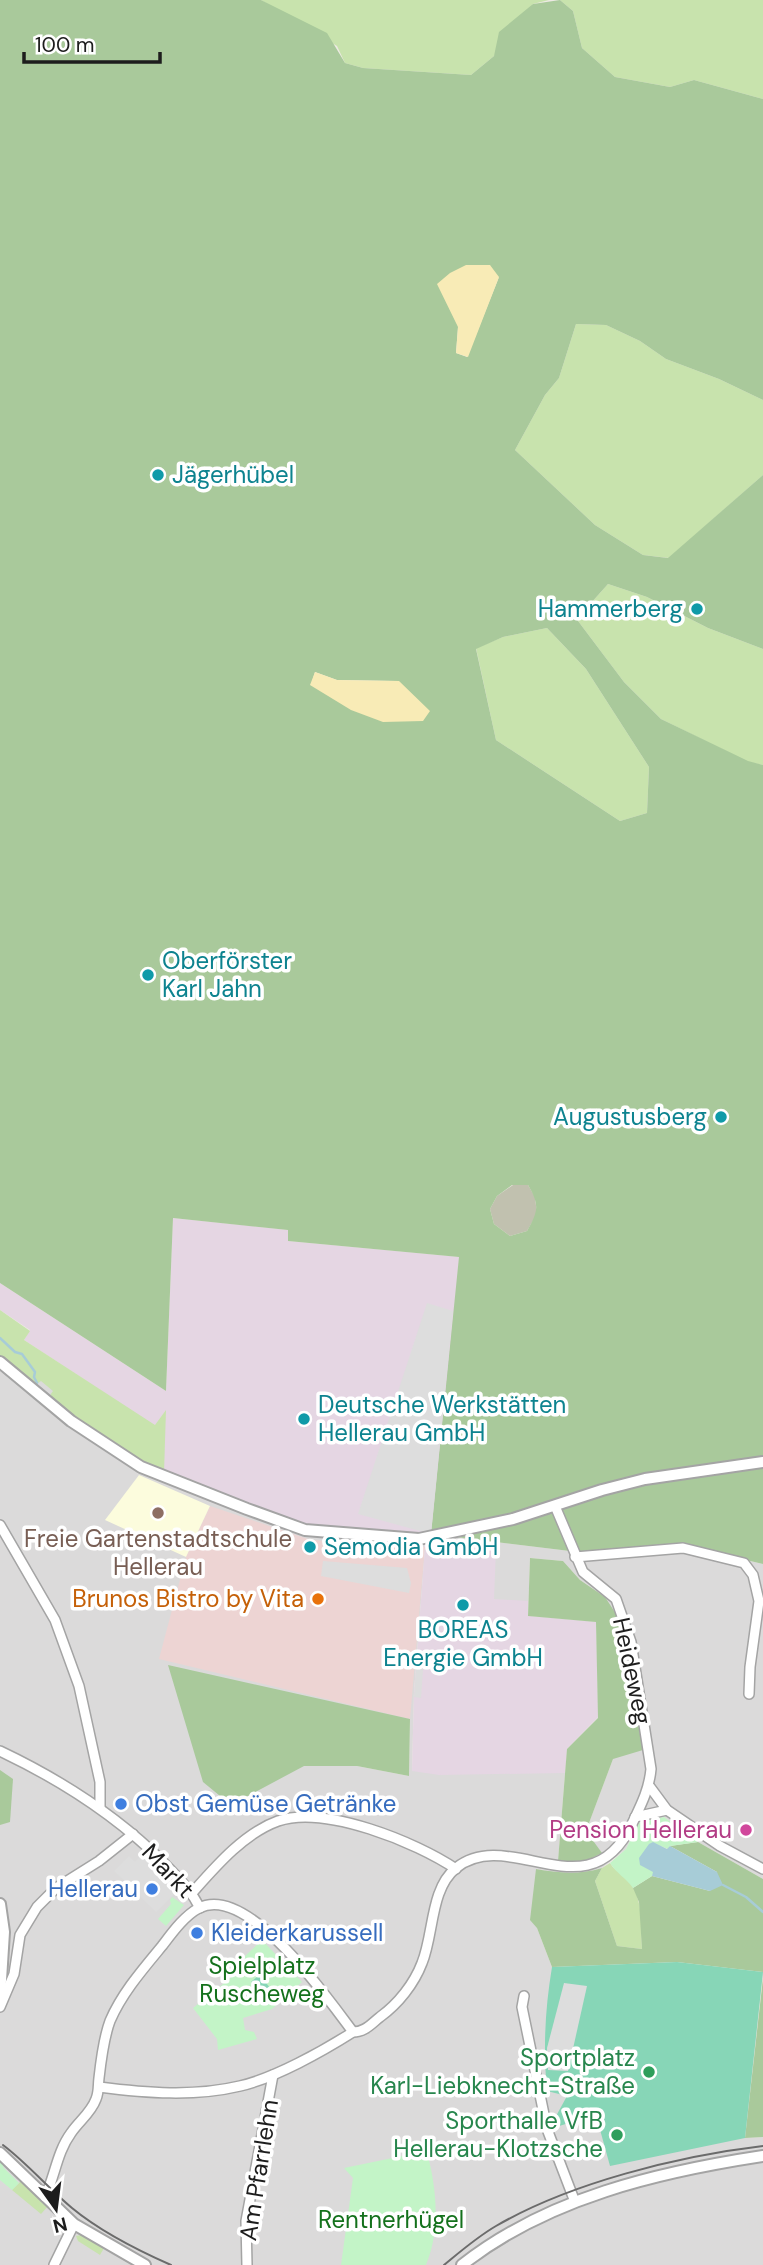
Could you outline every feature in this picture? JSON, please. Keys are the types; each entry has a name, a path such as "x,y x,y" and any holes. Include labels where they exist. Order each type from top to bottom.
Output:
{"street":[{"path":"0,1362 71,1421 141,1467 305,1530 419,1539 461,1532 645,1479 763,1462"},
{"name":"Heideweg","path":"555,1506 583,1572 616,1599 631,1642 651,1769 649,1787"},
{"path":"0,1525 55,1620 79,1686 100,1782 100,1808"},
{"path":"575,1557 683,1548 744,1563 753,1575 759,1601 749,1694"},
{"name":"Markt","path":"0,1751 68,1786 100,1808 133,1834 192,1893 200,1908 185,1919 124,1994 110,2022 95,2103 87,2116 71,2132 60,2154 46,2197"},
{"path":"99,2087 146,2093 192,2093 243,2086 273,2075 357,2032 387,2012 406,1992 423,1962 442,1888 456,1869 490,1855 558,1866 584,1867 605,1858 622,1843 649,1787 667,1810 720,1846 763,1869"},
{"path":"635,1818 667,1810"},
{"path":"192,1893 244,1841 271,1824 298,1818 329,1820 379,1832 456,1869"},
{"path":"0,2007 14,1974 20,1934 37,1907 56,1888 99,1861 133,1834"},
{"path":"0,1904 4,1932 0,1996"},
{"path":"200,1908 216,1904 228,1907 267,1930 357,2032"},
{"path":"524,1996 522,2007 547,2129 575,2202"},
{"name":"Am Pfarrlehn","path":"247,2265 246,2221 273,2075"},
{"path":"0,2153 74,2224 145,2265"},
{"path":"462,2265 507,2233 575,2202 641,2181 763,2156"},
{"path":"54,2265 74,2224"}],"shaded area":[{"path":"513,1185 528,1185 535,1197 537,1214 527,1231 510,1236 494,1224 490,1209 497,1196"},
{"path":"173,1218 289,1230 288,1241 460,1257 431,1542 496,1549 494,1599 528,1601 528,1616 596,1622 598,1717 567,1749 565,1773 439,1775 412,1771 414,1692 425,1547 416,1534 307,1526 164,1472 165,1412 155,1426 24,1340 30,1330 0,1310 0,1283 166,1391"},
{"path":"427,1303 453,1311 431,1534 358,1514"},
{"path":"0,1357 41,1380 54,1391 49,1397 416,1534 425,1547 414,1692 412,1771 567,1749 558,1861 602,1854 586,1831 613,1759 605,1597 580,1580 563,1561 530,1558 528,1616 494,1599 431,1542 431,1534 578,1552 683,1545 763,1564 763,1879 698,1842 664,1817 639,1823 626,1849 602,1868 586,1873 555,1873 536,1869 537,1928 552,1967 763,1972 745,2138 763,2137 763,2265 0,2265","holes":["410,1719 409,1776 357,1766 304,1766"]},
{"name":"Freie Gartenstadtschule Hellerau","path":"139,1475 210,1506 186,1557 105,1520"},
{"path":"210,1506 311,1540 425,1547 410,1719 159,1659 186,1557"},
{"path":"323,1561 407,1568 411,1583 409,1593 321,1576"},
{"path":"528,1616 596,1622 598,1717"},
{"path":"417,1655 424,1656 421,1698 414,1697"},
{"path":"142,1854 177,1891 156,1912 114,1871 129,1856 135,1862"},
{"path":"564,1983 587,1986 568,2071 548,2070 547,2048"}],"green space":[{"path":"0,0 261,0 327,33 345,63 363,68 471,75 494,56 499,32 533,4 560,0 573,11 582,48 615,77 670,87 694,80 763,99 763,400 719,379 666,359 640,341 606,325 576,324 559,378 545,395 515,450 595,525 643,555 668,558 763,475 763,649 708,628 647,597 608,584 591,603 572,613 624,682 661,719 748,761 763,765 763,1564 683,1545 578,1552 431,1534 459,1257 288,1241 288,1230 173,1218 166,1391 0,1283","holes":["499,277 467,357 456,353 458,327","547,628 586,669 649,767 647,813 620,821 496,740 476,649 503,637","315,672 337,680 398,681 311,685","512,1185 528,1185 536,1208 527,1231 510,1236 494,1224 490,1209 497,1196"]},
{"path":"261,0 549,0 533,4 494,56 471,75 363,68 345,63 337,46"},
{"path":"560,0 763,0 763,99 694,80 670,87 615,77 582,48 573,11"},
{"path":"576,324 606,325 640,341 666,359 719,379 763,400 763,475 669,558 643,555 595,525 515,450 545,395 559,378"},
{"path":"608,584 647,597 708,628 763,649 763,765 748,762 661,719 624,682 572,613 591,603"},
{"path":"547,628 586,669 649,767 647,813 620,821 496,740 476,648 503,637"},
{"path":"0,1310 30,1331 24,1340 155,1425 166,1410 164,1472 118,1449 89,1430 48,1398 53,1391 41,1381 34,1386 0,1357"},
{"path":"530,1558 563,1561 580,1580 605,1597 618,1617 643,1750 613,1759 586,1831 602,1853 584,1862 558,1861 567,1749 598,1718 596,1622 528,1616"},
{"path":"168,1665 410,1719 409,1776 357,1766 304,1766 231,1805 203,1782"},
{"path":"0,1770 13,1779 10,1822 0,1825"},
{"path":"664,1817 698,1842 670,1846 668,1849 653,1843 641,1865 654,1872 633,1888 610,1863 626,1849 639,1823"},
{"path":"698,1842 763,1879 763,1972 677,1962 552,1967 537,1928 530,1920 536,1869 569,1873 602,1868 595,1881 617,1946 642,1949 639,1902 633,1888 652,1876 710,1891 717,1872 670,1846"},
{"path":"610,1863 626,1878 636,1893 642,1949 617,1946 595,1881 602,1868"},
{"path":"172,1897 184,1905 166,1926 158,1919 171,1904"},
{"name":"Spielplatz Ruscheweg","path":"262,1940 302,1982 272,2009 243,2018 245,2030 254,2032 257,2039 218,2050 217,2039 193,2008 233,1976 229,1971"},
{"name":"Sportplatz Karl-Liebknecht-Straße","path":"677,1962 763,1972 745,2138 610,2166 596,2115 549,2129 567,2096 547,2091 545,2029 552,1967"},
{"path":"259,1975 273,1991 265,1999 251,1982"},
{"path":"763,1978 763,2137 745,2138"},
{"name":"Rentnerhügel","path":"424,2142 432,2172 436,2204 434,2235 426,2265 341,2265 353,2178 344,2168 412,2154 414,2146"},
{"path":"0,2158 5,2164 3,2167 19,2183 12,2190 0,2180"},
{"path":"22,2180 48,2206 41,2214 12,2190"},
{"path":"81,2235 104,2248 100,2255 78,2241 76,2236"}],"sand":[{"path":"466,265 490,265 499,277 468,357 456,353 458,327 437,284"},
{"path":"315,672 337,680 399,681 430,711 423,721 383,722 351,710 310,685"}],"water":[{"path":"653,1842 667,1849 670,1846 717,1872 723,1885 710,1891 652,1876 653,1872 640,1865 639,1858"}],"waterway":[{"path":"0,1338 15,1352 22,1354 35,1372 37,1383"},
{"path":"723,1885 746,1897 763,1912"}],"tram line":[{"path":"3,2145 83,2217 120,2240 171,2265"},
{"path":"444,2265 496,2226 591,2184 661,2164 763,2146"}],"place":[{"name":"Jägerhübel","path":"158,475"},
{"name":"Hammerberg","path":"697,609"},
{"name":"Oberförster Karl Jahn","path":"148,975"},
{"name":"Augustusberg","path":"721,1117"},
{"name":"Deutsche Werkstätten Hellerau GmbH","path":"304,1419"},
{"name":"Freie Gartenstadtschule Hellerau","path":"158,1513"},
{"name":"Semodia GmbH","path":"310,1547"},
{"name":"Brunos Bistro by Vita","path":"318,1599"},
{"name":"BOREAS Energie GmbH","path":"463,1605"},
{"name":"Obst Gemüse Getränke","path":"121,1804"},
{"name":"Pension Hellerau","path":"746,1830"},
{"name":"Hellerau","path":"152,1889"},
{"name":"Kleiderkarussell","path":"197,1933"},
{"name":"Sportplatz Karl-Liebknecht-Straße","path":"649,2072"},
{"name":"Sporthalle VfB Hellerau-Klotzsche","path":"617,2135"}]}
